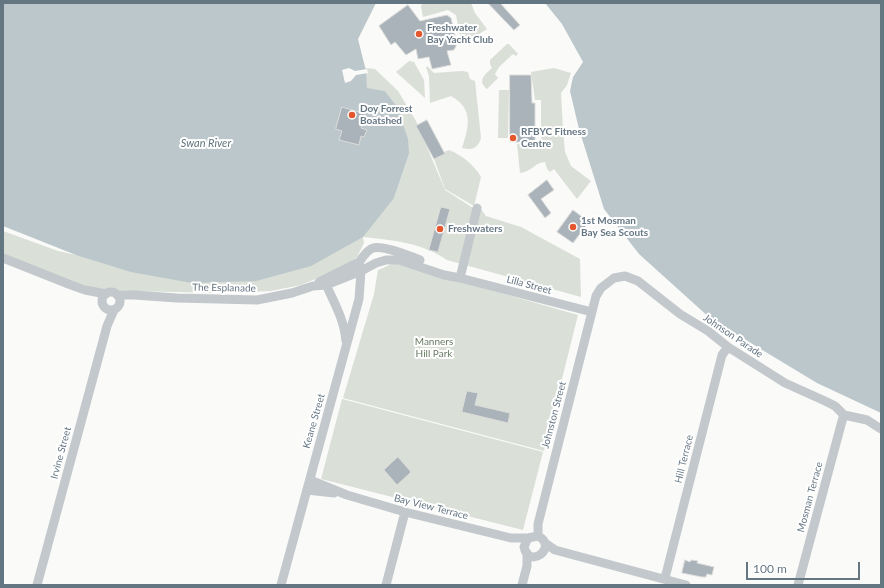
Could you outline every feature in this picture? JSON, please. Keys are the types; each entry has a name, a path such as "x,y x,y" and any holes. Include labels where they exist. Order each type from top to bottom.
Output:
{"street":[{"path":"460,278 478,208"},
{"name":"Lilla Street","path":"360,266 369,250 373,248 381,248 442,268 460,278"},
{"path":"3,258 85,290 105,296"},
{"name":"Lilla Street","path":"360,266 382,261 399,260 444,274 592,312"},
{"name":"The Esplanade","path":"119,299 134,294 177,298 257,300 292,293 324,282 360,266"},
{"name":"Keane Street","path":"281,585 359,299 360,266"},
{"name":"Johnson Parade","path":"592,312 596,296 600,288 614,278 625,276 638,281 680,314 708,331 728,347 785,383 835,406 844,415 867,420 881,429"},
{"path":"324,282 340,312 344,325 346,347"},
{"path":"112,292 119,299 118,308 110,310 102,304 105,296 112,292"},
{"name":"Irvine Street","path":"38,585 110,310"},
{"name":"Johnston Street","path":"532,546 592,312"},
{"name":"Hill Terrace","path":"665,578 722,356 728,347"},
{"name":"Mosman Terrace","path":"798,585 844,415"},
{"name":"Bay View Terrace","path":"310,480 347,495 405,512 511,538 532,546 555,550 665,578 686,585"},
{"name":"Bay View Terrace","path":"308,490 347,495"},
{"path":"386,585 405,512"},
{"name":"Bay View Terrace","path":"532,546 543,540 555,550"},
{"path":"522,585 532,546"}],"green space":[{"path":"423,3 471,3 475,13 487,29 473,38 464,40 460,36 456,15 448,10 423,17 421,6"},
{"path":"507,44 509,44 518,54 516,56 513,54 499,67 495,74 498,78 487,89 482,80 492,68 490,60"},
{"path":"409,61 414,62 424,80 425,98 396,72"},
{"path":"427,66 434,73 468,72 470,79 475,81 481,138 474,148 462,148 468,125 468,119 466,112 458,101 451,96 430,103"},
{"path":"365,68 375,69 398,91 416,121 445,190 473,208 481,209 486,216 521,227 580,259 581,297 447,260 438,254 418,246 396,241 363,237 364,243 357,257 346,266 301,285 271,291 221,293 97,289 59,277 3,254 3,231 58,251 76,255 394,198 409,154 396,105 385,91 367,89"},
{"path":"554,68 571,73 567,85 561,93 565,152 571,166 591,181 577,199 554,169 550,172 547,169 545,162 542,162 528,171 520,173 517,144 541,143 541,100 535,100 531,72"},
{"path":"499,90 509,90 508,138 498,138"},
{"path":"449,150 467,161 475,168 481,177 474,206 445,189 434,159 445,154 444,152"},
{"name":"Manners Hill Park","path":"399,261 456,280 578,315 544,451 343,398 374,294 378,270"},
{"path":"342,399 543,452 523,530 321,479"}],"water":[{"name":"Swan River","path":"3,3 376,3 358,39 366,71 367,88 385,91 396,105 408,139 409,154 394,198 363,237 311,266 256,281 192,283 131,272 76,255 3,226"},
{"path":"545,3 881,3 881,413 817,383 711,319 639,254 604,209 579,129 570,91 573,77 583,62 562,24"}],"pier":[{"path":"349,68 355,71 367,69 368,73 356,75 351,81 345,83 342,70"}],"building":[{"path":"488,3 500,3 520,25 514,30"},
{"name":"Freshwater Bay Yacht Club","path":"408,5 420,21 447,15 451,18 457,44 454,50 447,51 451,65 432,69 429,57 418,59 416,49 406,55 395,42 391,45 379,26"},
{"path":"510,75 531,75 532,103 535,103 535,142 510,142"},
{"path":"342,107 365,114 361,128 367,130 364,137 361,136 359,145 339,140 342,131 336,129"},
{"path":"427,120 445,154 434,159 416,126"},
{"path":"547,180 554,190 541,199 551,213 545,218 528,195"},
{"name":"Freshwaters","path":"441,207 450,209 438,252 429,250"},
{"name":"1st Mosman Bay Sea Scouts","path":"573,210 589,222 573,243 557,232"},
{"path":"467,391 478,393 475,405 510,413 508,423 462,412"},
{"path":"398,457 411,472 397,485 384,470"},
{"path":"685,560 690,562 691,560 698,561 697,563 714,567 712,575 707,574 706,577 702,577 682,573"}],"place":[{"name":"Freshwater Bay Yacht Club","path":"419,34"},
{"name":"Doy Forrest Boatshed","path":"352,115"},
{"name":"RFBYC Fitness Centre","path":"513,138"},
{"name":"1st Mosman Bay Sea Scouts","path":"573,227"},
{"name":"Freshwaters","path":"440,229"}]}
